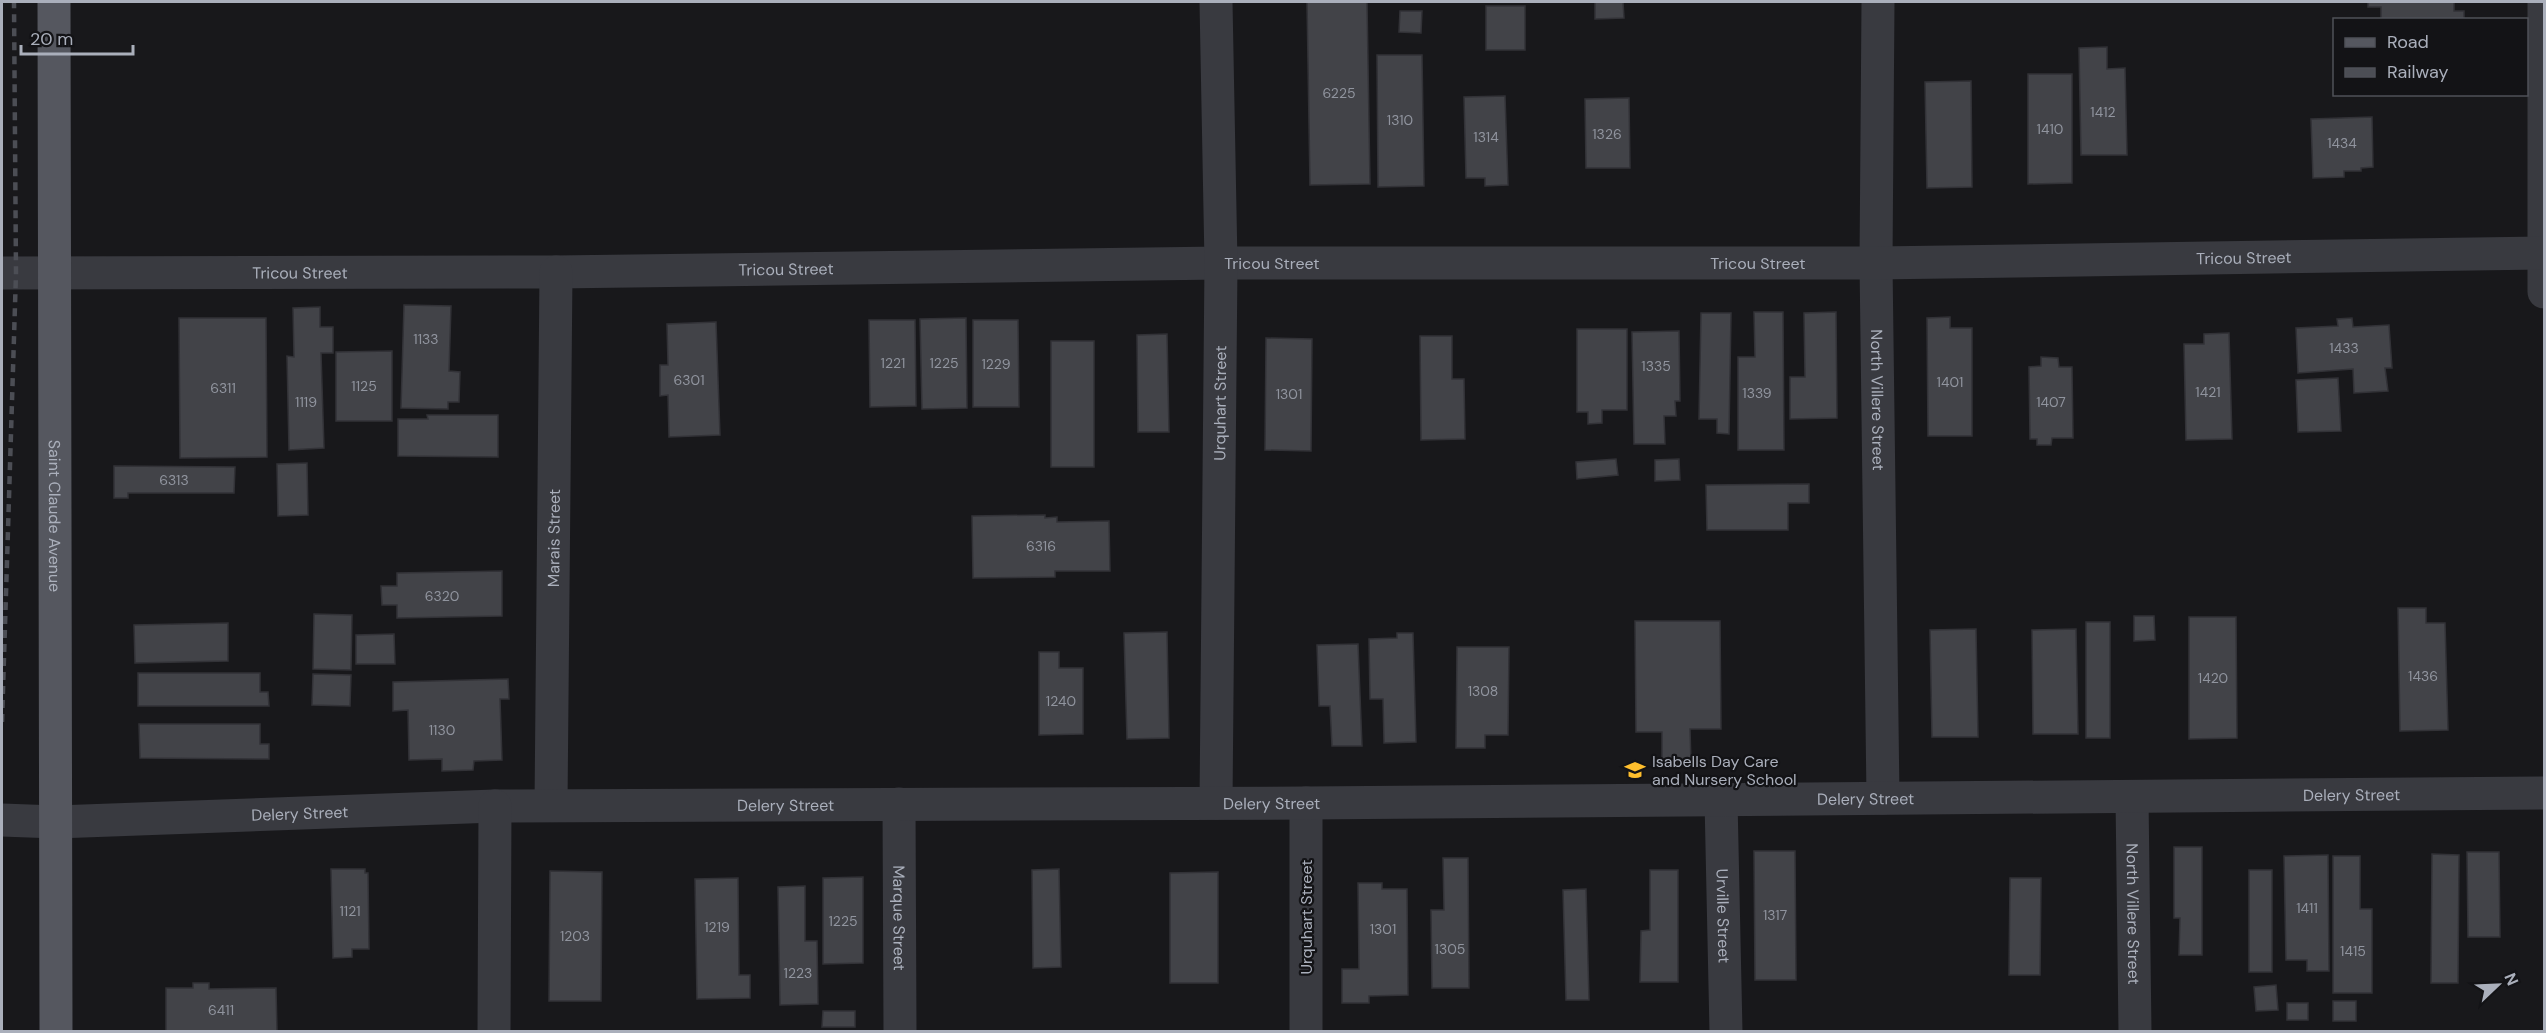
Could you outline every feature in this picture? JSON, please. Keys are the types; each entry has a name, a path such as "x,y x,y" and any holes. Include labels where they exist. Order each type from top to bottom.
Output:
{"main road":[{"name":"Saint Claude Avenue","path":"54,2 56,1032"}],"street":[{"name":"Urquhart Street","path":"1216,2 1221,263 1216,804"},
{"name":"North Villere Street","path":"1878,2 1876,263 1883,798"},
{"path":"2544,2 2544,292"},
{"name":"Tricou Street","path":"2,273 556,272 1221,263 1876,263 2544,253"},
{"name":"Marais Street","path":"551,805 556,272"},
{"name":"Delery Street","path":"2,820 56,822 551,805 1216,804 2544,793"},
{"name":"North Villere Street","path":"2132,797 2135,1032"},
{"name":"Urville Street","path":"1721,800 1726,1032"},
{"name":"Urquhart Street","path":"1306,803 1306,1032"},
{"name":"Marque Street","path":"898,804 900,1032"},
{"path":"494,1032 495,806"}],"building":[{"path":"1307,2 1367,2 1370,184 1310,185"},
{"path":"1595,2 1623,2 1624,18 1595,19"},
{"path":"2368,2 2454,2 2454,11 2464,11 2464,18 2381,18 2381,7 2368,7"},
{"path":"1486,6 1525,6 1525,50 1486,50"},
{"path":"1400,11 1422,11 1421,33 1399,32"},
{"path":"2107,47 2107,69 2125,68 2127,155 2081,155 2079,48"},
{"path":"1377,55 1422,55 1424,186 1378,187"},
{"path":"2028,74 2072,74 2072,183 2028,184"},
{"path":"1971,81 1972,187 1927,188 1925,82"},
{"path":"1505,96 1508,185 1485,186 1485,178 1466,178 1464,97"},
{"path":"1629,98 1630,168 1586,168 1585,99"},
{"path":"2372,117 2373,167 2361,168 2361,171 2344,171 2344,177 2313,178 2311,119"},
{"path":"404,305 451,306 449,371 460,372 459,402 448,402 448,409 401,408"},
{"path":"320,307 320,327 333,327 333,353 321,353 324,448 289,450 287,356 294,357 293,308"},
{"path":"1754,312 1783,312 1784,450 1738,450 1738,357 1755,357"},
{"path":"1836,312 1837,418 1790,419 1790,377 1805,377 1804,313"},
{"path":"1701,313 1731,313 1729,434 1717,433 1717,419 1699,419"},
{"path":"1950,317 1950,328 1972,328 1972,436 1928,436 1927,318"},
{"path":"179,318 266,318 267,457 180,458"},
{"path":"966,318 967,408 922,409 920,319"},
{"path":"2352,318 2353,327 2389,325 2392,368 2385,368 2388,391 2354,393 2353,369 2298,373 2296,328 2338,326 2337,319"},
{"path":"869,320 915,320 916,406 870,407"},
{"path":"973,320 1018,320 1019,407 973,407"},
{"path":"716,322 720,435 669,437 668,395 660,396 660,365 668,365 667,324"},
{"path":"1577,329 1627,329 1627,410 1602,410 1602,423 1588,424 1588,412 1577,412"},
{"path":"1679,331 1680,401 1675,401 1676,416 1664,416 1665,444 1634,444 1632,332"},
{"path":"2229,333 2232,439 2186,440 2184,344 2204,344 2204,334"},
{"path":"1167,334 1169,432 1138,432 1137,335"},
{"path":"1420,336 1452,336 1452,379 1464,379 1465,439 1421,440"},
{"path":"1266,338 1312,339 1311,451 1265,450"},
{"path":"1051,341 1094,341 1094,467 1051,467"},
{"path":"392,351 392,421 336,421 336,352"},
{"path":"2041,357 2058,358 2059,367 2072,367 2073,438 2052,438 2051,445 2037,445 2037,439 2030,439 2029,367 2041,366"},
{"path":"2338,378 2341,431 2298,432 2296,380"},
{"path":"427,415 498,415 498,457 398,456 398,419 428,419"},
{"path":"1616,459 1618,475 1577,479 1576,462"},
{"path":"1679,459 1680,480 1655,481 1655,460"},
{"path":"307,463 308,515 278,516 277,464"},
{"path":"114,466 235,467 234,493 128,493 128,498 114,498"},
{"path":"1809,484 1809,503 1788,503 1788,530 1707,530 1706,485"},
{"path":"1045,515 1045,518 1057,517 1057,522 1109,521 1110,571 1055,571 1055,577 973,578 972,516"},
{"path":"502,571 502,616 397,618 397,605 382,605 381,586 397,586 397,573"},
{"path":"2398,608 2426,608 2426,623 2445,623 2448,730 2400,731"},
{"path":"314,614 352,615 351,670 313,669"},
{"path":"2134,616 2154,616 2155,640 2134,641"},
{"path":"2189,617 2236,617 2237,738 2189,739"},
{"path":"1635,621 1720,621 1721,729 1690,729 1691,763 1662,763 1662,732 1636,732"},
{"path":"2086,622 2110,622 2110,738 2086,738"},
{"path":"228,623 228,661 135,663 134,625"},
{"path":"1976,629 1978,737 1932,737 1930,630"},
{"path":"2076,629 2078,734 2033,734 2032,630"},
{"path":"1167,632 1169,738 1127,739 1124,633"},
{"path":"1397,633 1413,633 1416,742 1384,743 1383,699 1370,699 1369,639 1397,638"},
{"path":"394,634 395,664 356,664 356,635"},
{"path":"1358,644 1362,746 1332,746 1330,706 1319,706 1317,645"},
{"path":"1457,647 1509,647 1508,735 1485,735 1485,748 1456,748"},
{"path":"1039,652 1059,652 1059,668 1083,668 1083,734 1039,735"},
{"path":"138,673 260,673 260,692 268,692 269,706 138,706"},
{"path":"313,674 351,675 350,706 312,705"},
{"path":"508,679 509,699 500,699 502,760 474,761 473,770 442,771 442,759 409,760 408,710 393,711 393,682"},
{"path":"139,724 260,724 260,744 269,744 269,759 140,758"},
{"path":"2174,847 2202,847 2202,955 2179,955 2180,918 2174,918"},
{"path":"1754,851 1795,851 1796,980 1755,980"},
{"path":"2467,852 2499,852 2500,937 2468,937"},
{"path":"2432,854 2459,855 2458,983 2431,983"},
{"path":"2328,855 2329,971 2307,971 2307,960 2286,960 2284,856"},
{"path":"2333,856 2360,856 2360,909 2372,909 2372,993 2333,993"},
{"path":"1443,858 1468,858 1469,988 1432,988 1431,910 1444,910"},
{"path":"331,869 365,869 365,873 368,873 369,949 352,949 352,957 333,958"},
{"path":"1059,869 1061,967 1033,968 1032,870"},
{"path":"1650,870 1678,870 1678,982 1640,982 1641,931 1650,930"},
{"path":"2249,870 2272,870 2272,972 2249,972"},
{"path":"550,871 602,872 601,1001 549,1001"},
{"path":"1218,872 1218,983 1170,983 1170,873"},
{"path":"863,877 863,963 823,964 823,878"},
{"path":"738,878 739,975 750,975 750,998 697,999 695,879"},
{"path":"2010,878 2041,878 2040,975 2009,975"},
{"path":"1358,883 1382,883 1382,889 1407,889 1408,995 1369,996 1369,1003 1342,1003 1342,969 1359,969"},
{"path":"805,886 805,941 817,941 818,1004 780,1005 778,887"},
{"path":"1586,889 1589,1000 1566,1000 1563,890"},
{"path":"193,983 209,983 209,989 276,988 277,1032 166,1032 166,988 193,988"},
{"path":"2276,985 2278,1010 2256,1011 2254,987"},
{"path":"2333,1001 2356,1001 2356,1021 2333,1021"},
{"path":"2287,1003 2308,1003 2308,1020 2287,1020"},
{"path":"823,1011 855,1011 855,1027 822,1027"}],"railway":[{"path":"2,722 16,273 14,2"}],"place":[{"name":"Isabells Day Care and Nursery School","path":"1635,770"}]}
